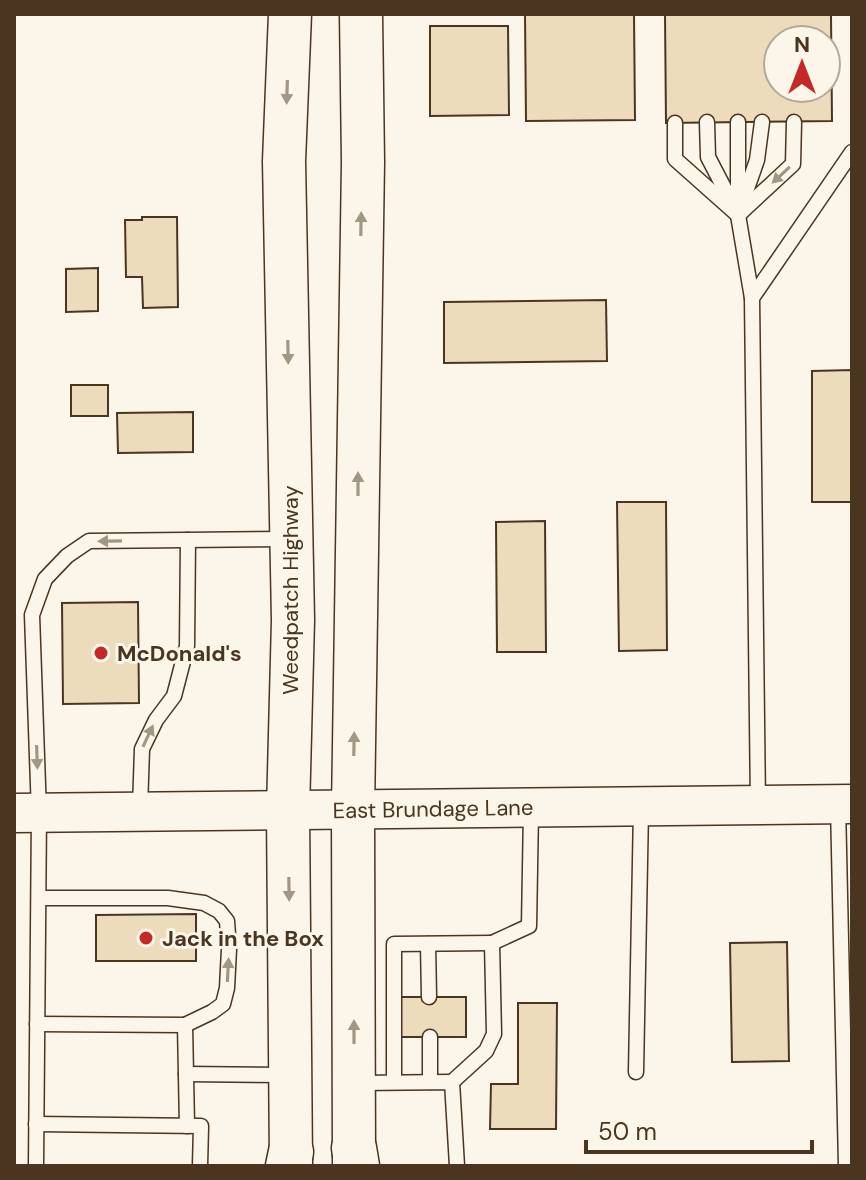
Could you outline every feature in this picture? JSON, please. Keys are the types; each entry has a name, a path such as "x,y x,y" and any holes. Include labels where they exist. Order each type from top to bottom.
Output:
{"main road":[{"name":"Weedpatch Highway","path":"290,14 284,161 293,620 288,811 290,1161"},
{"path":"355,1160 374,1082 374,944 353,811 363,162 361,14"},
{"name":"East Brundage Lane","path":"27,813 845,804"}],"lane":[{"path":"707,122 708,157 738,215"},
{"path":"738,122 738,215 752,298 758,805"},
{"path":"738,215 757,160 762,122"},
{"path":"738,215 793,164 794,122"},
{"path":"675,123 675,159 738,215"},
{"path":"752,298 852,152"},
{"path":"36,1166 39,898 27,813 32,615 45,579 67,556 89,541 291,539"},
{"path":"140,812 142,749 156,720 174,696 187,646 188,540"},
{"path":"845,804 846,1166"},
{"path":"636,1072 641,807"},
{"path":"374,944 492,943 529,926 531,808"},
{"path":"37,1024 185,1025 223,1004 229,949 227,921 219,911 204,903 168,898 39,898"},
{"path":"374,1082 452,1082 486,1051 494,1034 492,943"},
{"path":"428,944 429,997"},
{"path":"185,1025 186,1074 200,1166"},
{"path":"430,1037 430,1082"},
{"path":"186,1074 290,1075"},
{"path":"452,1082 457,1166"},
{"path":"36,1124 194,1126"}],"building":[{"path":"525,14 634,14 635,120 526,121"},
{"path":"665,14 831,14 831,24 762,24 762,104 832,104 832,121 666,123"},
{"path":"430,26 508,26 509,115 430,116"},
{"path":"142,217 177,217 178,307 143,308 142,277 126,277 125,220 142,220"},
{"path":"98,268 98,311 66,312 66,269"},
{"path":"606,300 607,361 444,363 444,302"},
{"path":"852,370 852,502 812,502 812,371"},
{"path":"71,385 108,385 108,416 71,416"},
{"path":"193,412 193,452 118,453 117,413"},
{"path":"617,502 666,502 667,650 619,651"},
{"path":"545,521 546,652 497,652 496,522"},
{"name":"McDonald's","path":"138,602 139,703 63,704 62,603"},
{"name":"Jack in the Box","path":"196,914 196,961 96,961 96,915"},
{"path":"787,942 789,1061 732,1062 730,943"},
{"path":"400,997 466,997 466,1037 400,1037"},
{"path":"518,1003 557,1003 556,1129 490,1129 491,1084 518,1084"}],"place":[{"name":"McDonald's","path":"101,653"},
{"name":"Jack in the Box","path":"146,938"}]}
